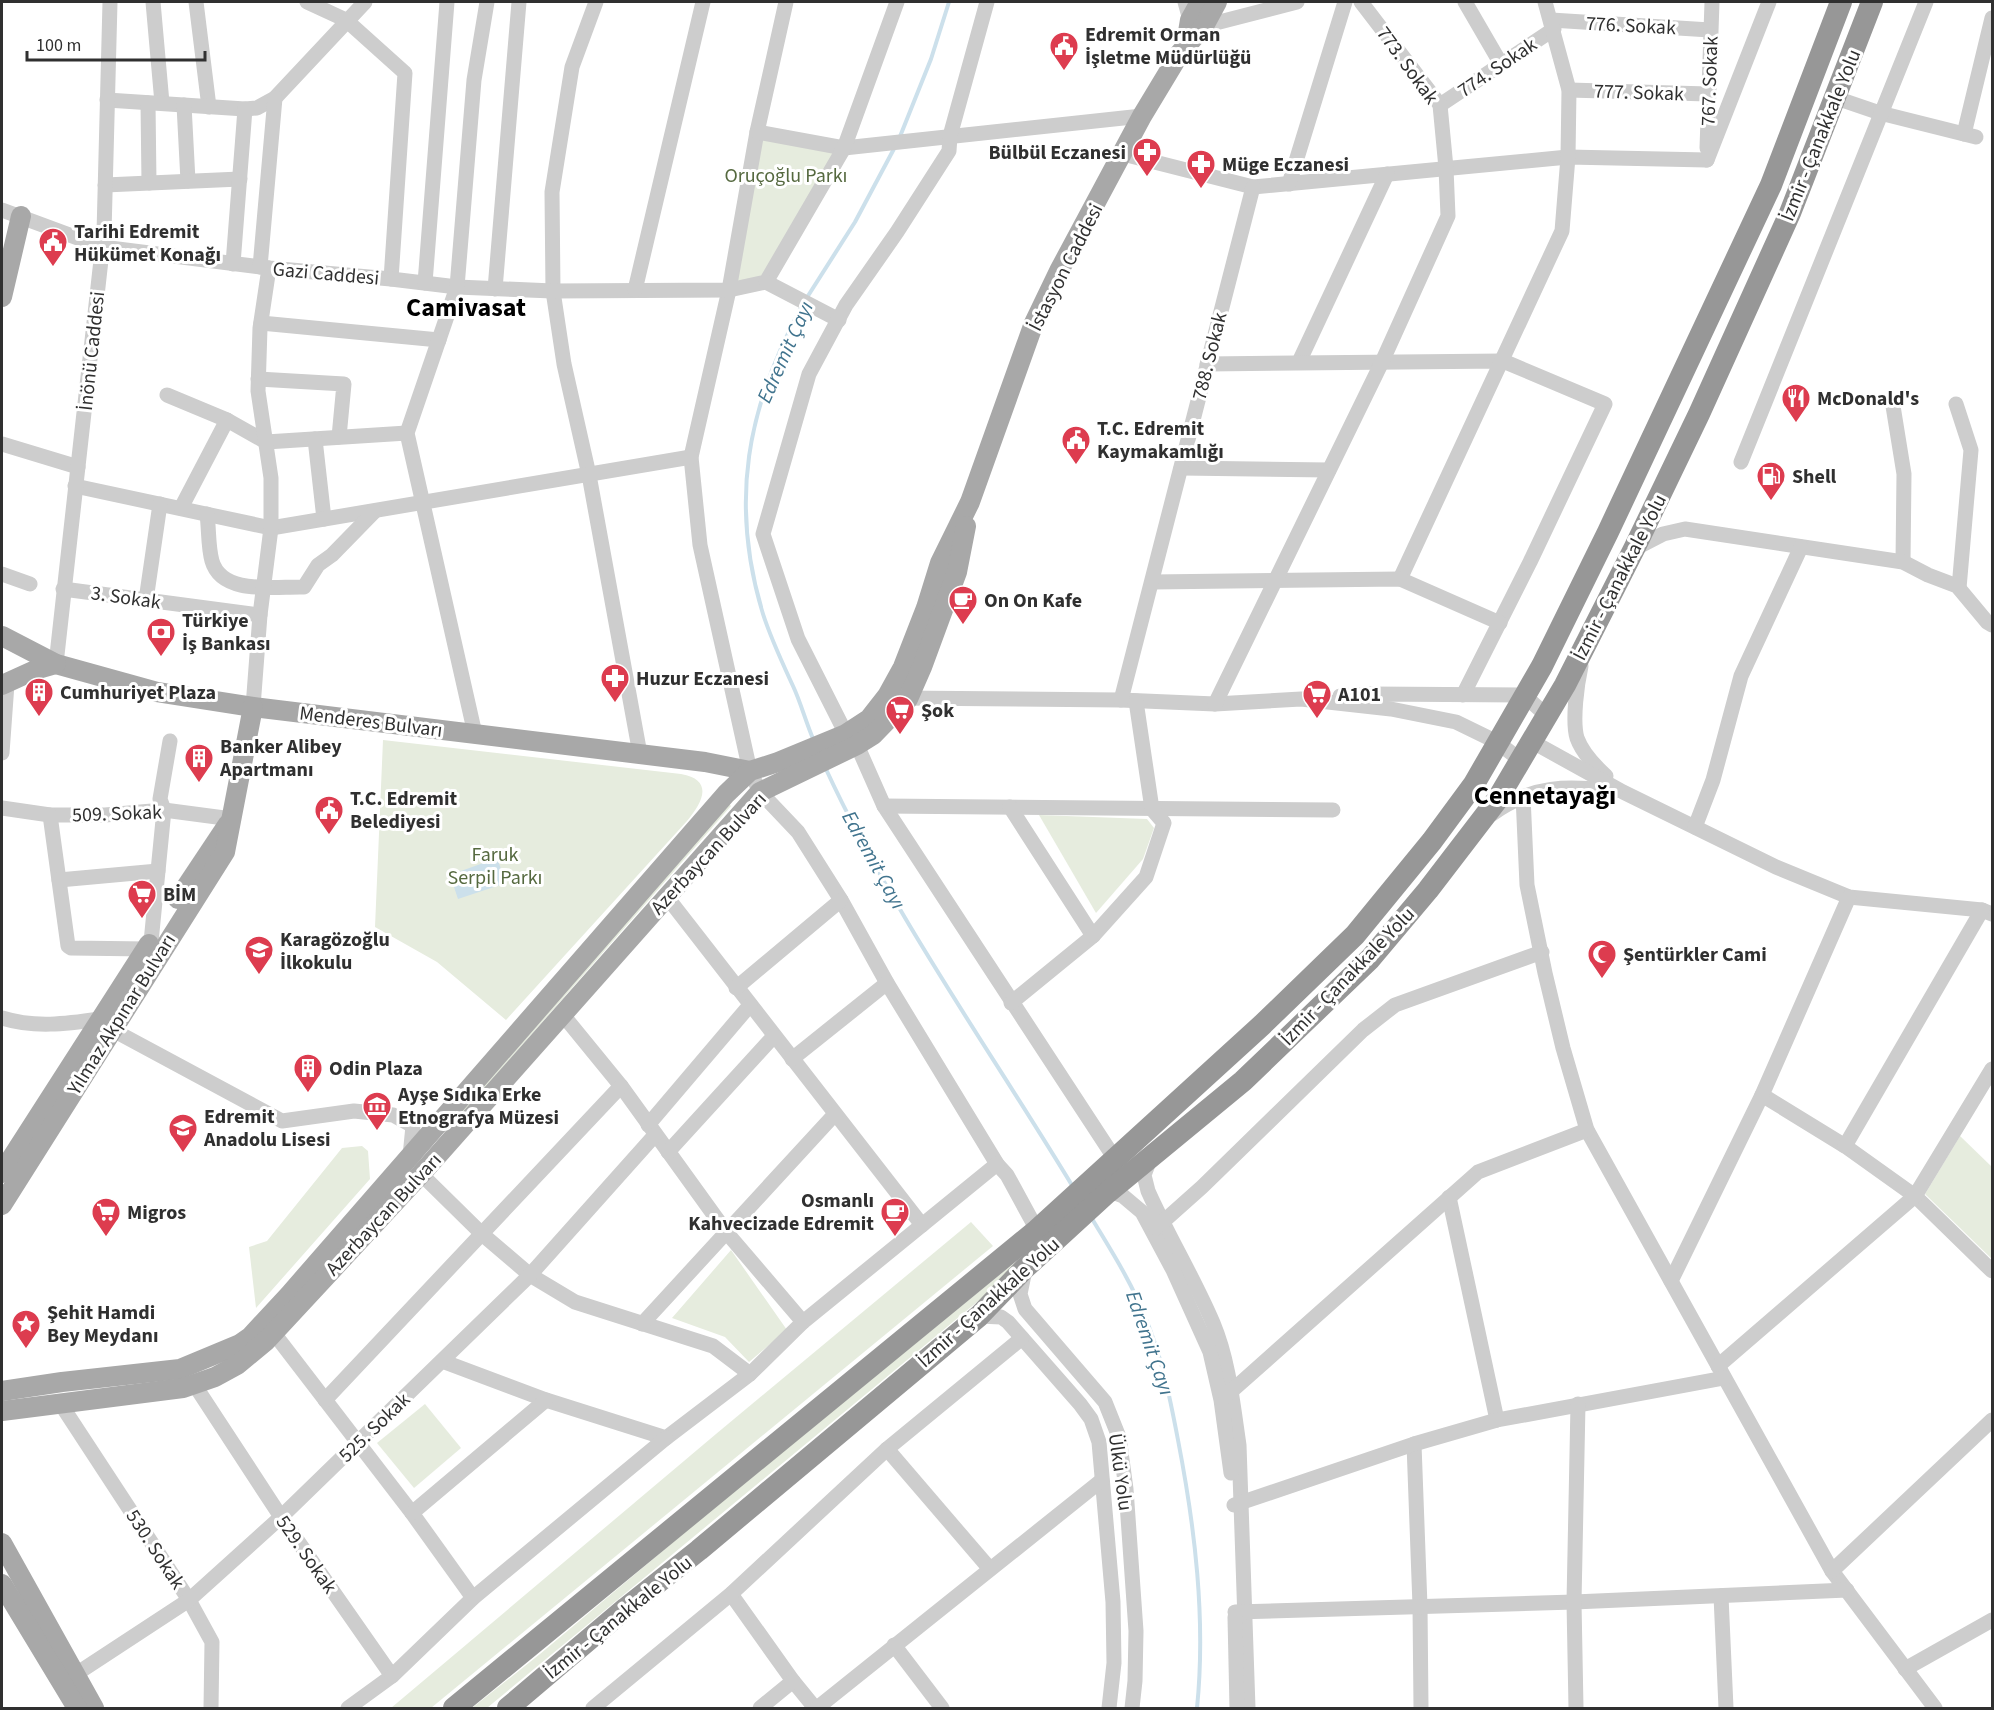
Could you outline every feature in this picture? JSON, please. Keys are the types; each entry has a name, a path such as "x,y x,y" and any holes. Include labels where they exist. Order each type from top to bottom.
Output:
{"highway":[{"name":"İzmir - Çanakkale Yolu","path":"454,1708 1042,1235 1106,1180 1355,935 1432,842 1474,784 1550,650 1608,532 1776,174 1842,2"},
{"name":"İzmir - Çanakkale Yolu","path":"1106,1180 1151,1157 1243,1081 1370,958 1428,890 1497,800 1547,716 1586,644 1699,414 1790,213 1872,2"},
{"name":"İzmir - Çanakkale Yolu","path":"508,1708 979,1316 1025,1268 1042,1235"}],"main road":[{"name":"İstasyon Caddesi","path":"847,742 887,696 903,667 926,608 940,563 970,502 1034,323 1059,271 1142,116 1186,44 1193,16 1200,2"},
{"name":"İstasyon Caddesi","path":"1193,16 1217,2"},
{"path":"2,257 12,213"},
{"path":"2,297 12,213"},
{"name":"İstasyon Caddesi","path":"847,742 873,735 908,699 957,572 970,502"},
{"name":"Menderes Bulvarı","path":"2,636 56,664 157,692 253,707 705,762 750,771"},
{"path":"4,684 34,670 56,664"},
{"name":"Yılmaz Akpınar Bulvarı","path":"2,1173 225,852 253,707"},
{"path":"782,770 847,742"},
{"name":"Azerbaycan Bulvarı","path":"2,1392 62,1382 180,1370 240,1344 290,1295 726,794 750,771 782,770"},
{"name":"Azerbaycan Bulvarı","path":"2,1411 183,1388 215,1377 237,1365 273,1332 421,1174 666,897 782,770"},
{"name":"Yılmaz Akpınar Bulvarı","path":"2,1205 149,945 232,819"},
{"path":"2,1543 69,1679 77,1708"},
{"path":"2,1584 69,1679 94,1708"}],"street":[{"name":"İnönü Caddesi","path":"56,664 102,247 110,2"},
{"path":"149,183 155,103 153,2"},
{"path":"196,2 209,107"},
{"path":"307,2 346,20 405,73 392,279"},
{"path":"107,100 257,108 275,98 365,2"},
{"path":"425,283 447,2"},
{"path":"476,734 408,433 457,287 474,80 487,2"},
{"path":"495,289 519,2"},
{"path":"596,2 572,67 552,192 553,291 564,364 589,475 640,754"},
{"path":"635,290 703,2"},
{"path":"786,2 757,132 729,290 691,457 700,545 750,771 760,792 798,832 841,900 887,983 997,1164 1007,1174 1042,1235"},
{"path":"838,320 766,282 844,148 897,2"},
{"path":"987,2 946,136 949,151 897,232 846,305 809,374 763,534 798,639 847,742 884,806 1011,1003 1114,1193 1124,1196 1157,1227"},
{"path":"1193,16 1297,2"},
{"path":"1288,184 1345,2"},
{"name":"773. Sokak","path":"1215,704 1382,362 1448,216 1440,105 1361,2"},
{"path":"1465,2 1501,64"},
{"path":"1400,579 1562,231 1568,157 1569,90 1545,2"},
{"name":"767. Sokak","path":"1707,160 1712,2"},
{"path":"1123,154 1253,187 1568,157 1707,160 1769,2"},
{"path":"1741,462 1926,2"},
{"path":"1836,98 1880,113 1970,135 1992,18"},
{"name":"774. Sokak","path":"1440,105 1501,64 1552,25"},
{"name":"776. Sokak","path":"1552,25 1710,30"},
{"name":"777. Sokak","path":"1569,90 1708,94"},
{"path":"253,707 260,615 271,528 272,478 258,379 275,98"},
{"path":"184,105 188,181"},
{"path":"233,264 245,109"},
{"path":"757,132 844,148 1142,116"},
{"path":"1299,362 1387,174"},
{"path":"105,186 240,179"},
{"name":"788. Sokak","path":"1129,700 1152,582 1253,187"},
{"name":"Gazi Caddesi","path":"12,213 102,247 264,268 457,287 553,291 729,290 766,282"},
{"path":"261,323 439,340"},
{"path":"1207,364 1503,361 1605,404 1463,695"},
{"path":"258,379 344,384 339,437"},
{"path":"167,395 227,420 266,442 408,433"},
{"path":"1956,404 1971,450 1959,588"},
{"path":"1893,406 1904,474 1903,561"},
{"path":"181,508 227,420"},
{"path":"315,438 324,519"},
{"path":"2,444 78,467"},
{"path":"75,486 271,528 691,457"},
{"path":"1181,468 1329,470"},
{"path":"146,600 160,504"},
{"path":"207,514 212,561 218,574 235,584 255,588 304,587 318,565 332,555 374,512"},
{"path":"1634,549 1664,534 1685,529 1903,561 1959,588 1986,622 1992,625"},
{"path":"1695,827 1713,780 1741,676 1801,547"},
{"path":"2,574 30,584"},
{"path":"1152,582 1400,579 1500,623"},
{"name":"3. Sokak","path":"63,589 260,615"},
{"path":"1586,644 1576,692 1577,737 1594,765 1623,792"},
{"path":"2,753 4,684"},
{"path":"887,696 908,699 1129,700 1215,704 1369,694 1524,695 1547,716"},
{"path":"1301,699 1391,709 1456,722 1497,742 1525,750 1623,792 1776,867 1849,897 1987,913 1845,1146"},
{"path":"1011,1003 1093,936 1146,877 1164,823 1152,809 1129,700"},
{"path":"50,816 68,946 71,948 149,945 164,810 160,799 170,741"},
{"path":"1478,825 1504,806 1523,796 1550,788 1580,787 1623,792"},
{"path":"1523,796 1527,885 1563,1048 1587,1130 1832,1571 1935,1708"},
{"path":"884,806 1333,810"},
{"path":"1010,807 1093,936"},
{"name":"509. Sokak","path":"2,808 50,816 105,816 164,810 232,819"},
{"path":"59,880 158,871"},
{"path":"666,897 922,1226"},
{"path":"1671,1281 1762,1095 1849,897"},
{"path":"736,988 841,900"},
{"path":"1157,1227 1202,1187 1363,1030 1395,1005 1542,952"},
{"path":"792,1059 887,983"},
{"name":"525. Sokak","path":"69,1679 189,1600 281,1517 530,1275 651,1130 750,1005"},
{"path":"563,1015 621,1086 727,1233 803,1322"},
{"path":"2,1018 19,1023 106,1024 282,1121 354,1111 393,1115 413,1126 410,1156 421,1174 482,1234 530,1275 575,1302 713,1347 750,1374"},
{"path":"668,1152 774,1036"},
{"path":"1237,1503 1414,1444 1497,1420 1721,1372 1915,1196 1992,1069"},
{"path":"325,1400 621,1086"},
{"path":"1762,1095 1845,1146 1915,1196 1992,1271"},
{"path":"642,1324 835,1114"},
{"path":"1226,1396 1478,1172 1587,1130"},
{"path":"1151,1157 1144,1175 1157,1227 1173,1270 1210,1352 1226,1396 1239,1445 1237,1503 1240,1612 1248,1708"},
{"path":"348,1708 392,1676 473,1598 666,1437 750,1374 803,1322 997,1164"},
{"path":"1449,1197 1497,1420"},
{"name":"Ülkü Yolu","path":"1025,1268 1020,1294 1025,1309 1105,1402 1119,1437 1126,1489 1137,1631 1132,1708"},
{"name":"Ülkü Yolu","path":"979,1316 1001,1317 1022,1338 1091,1419 1099,1442 1113,1602 1114,1664 1109,1708"},
{"path":"273,1332 412,1513 473,1598"},
{"path":"592,1708 731,1594 887,1449 1022,1338"},
{"path":"442,1361 546,1400 666,1437"},
{"name":"529. Sokak","path":"194,1384 281,1517 392,1676"},
{"path":"412,1513 546,1400"},
{"name":"530. Sokak","path":"60,1403 189,1600 212,1642 211,1708"},
{"path":"1576,1708 1574,1602 1578,1404"},
{"path":"1832,1571 1992,1420"},
{"path":"1414,1444 1420,1606 1420,1708"},
{"path":"887,1449 990,1569"},
{"path":"731,1594 793,1681 816,1708 1102,1480"},
{"path":"1240,1612 1574,1602 1847,1590"},
{"path":"1721,1596 1726,1708"},
{"path":"1237,1708 1240,1612"},
{"path":"1905,1669 1992,1620"},
{"path":"894,1645 942,1708"},
{"path":"760,1708 793,1681"}],"green space":[{"name":"Oruçoğlu Parkı","path":"757,132 844,148 766,282 729,290"},
{"name":"Faruk Serpil Parkı","path":"383,740 681,774 698,781 702,786 701,799 687,821 506,1020 437,962 375,927"},
{"path":"729,804 731,806 448,1130 442,1133"},
{"path":"1039,815 1147,819 1154,828 1143,859 1096,913"},
{"path":"1960,1136 1992,1167 1992,1259 1925,1194"},
{"path":"362,1146 368,1151 370,1179 256,1308 249,1247 267,1241 342,1148"},
{"path":"971,1222 993,1246 431,1708 391,1708 716,1434"},
{"path":"1053,1231 1012,1273 487,1708 472,1708 540,1654 696,1523"},
{"path":"731,1250 787,1330 749,1362 725,1337 672,1318"},
{"path":"425,1404 461,1448 414,1488 377,1443"}],"water":[{"path":"497,858 506,883 458,899 450,875"}],"waterway":[{"name":"Edremit Çayı","path":"899,139 931,59 949,2"},
{"name":"Edremit Çayı","path":"806,299 855,222 896,145"},
{"name":"Edremit Çayı","path":"802,306 768,381 757,418 749,456 746,494 747,533 753,573 763,614 814,741"},
{"name":"Edremit Çayı","path":"825,767 852,822 911,928 1073,1187"},
{"name":"Edremit Çayı","path":"1091,1217 1139,1304 1151,1332 1169,1393 1194,1540 1200,1641 1197,1708"}],"place":[{"name":"Edremit Orman İşletme Müdürlüğü","path":"1064,72"},
{"name":"Bülbül Eczanesi","path":"1147,178"},
{"name":"Müge Eczanesi","path":"1201,190"},
{"name":"Tarihi Edremit Hükümet Konağı","path":"53,268"},
{"name":"McDonald's","path":"1796,424"},
{"name":"T.C. Edremit Kaymakamlığı","path":"1076,466"},
{"name":"Shell","path":"1771,502"},
{"name":"On On Kafe","path":"963,626"},
{"name":"Türkiye İş Bankası","path":"161,658"},
{"name":"Huzur Eczanesi","path":"615,704"},
{"name":"Cumhuriyet Plaza","path":"39,718"},
{"name":"A101","path":"1317,720"},
{"name":"Şok","path":"900,736"},
{"name":"Banker Alibey Apartmanı","path":"199,784"},
{"name":"T.C. Edremit Belediyesi","path":"329,836"},
{"name":"BİM","path":"142,920"},
{"name":"Karagözoğlu İlkokulu","path":"259,976"},
{"name":"Şentürkler Cami","path":"1602,980"},
{"name":"Odin Plaza","path":"308,1094"},
{"name":"Ayşe Sıdıka Erke Etnografya Müzesi","path":"377,1132"},
{"name":"Edremit Anadolu Lisesi","path":"183,1154"},
{"name":"Migros","path":"106,1238"},
{"name":"Osmanlı Kahvecizade Edremit","path":"895,1238"},
{"name":"Şehit Hamdi Bey Meydanı","path":"26,1350"}],"district":[{"name":"Camivasat","path":"466,307"},
{"name":"Cennetayağı","path":"1545,795"}]}
